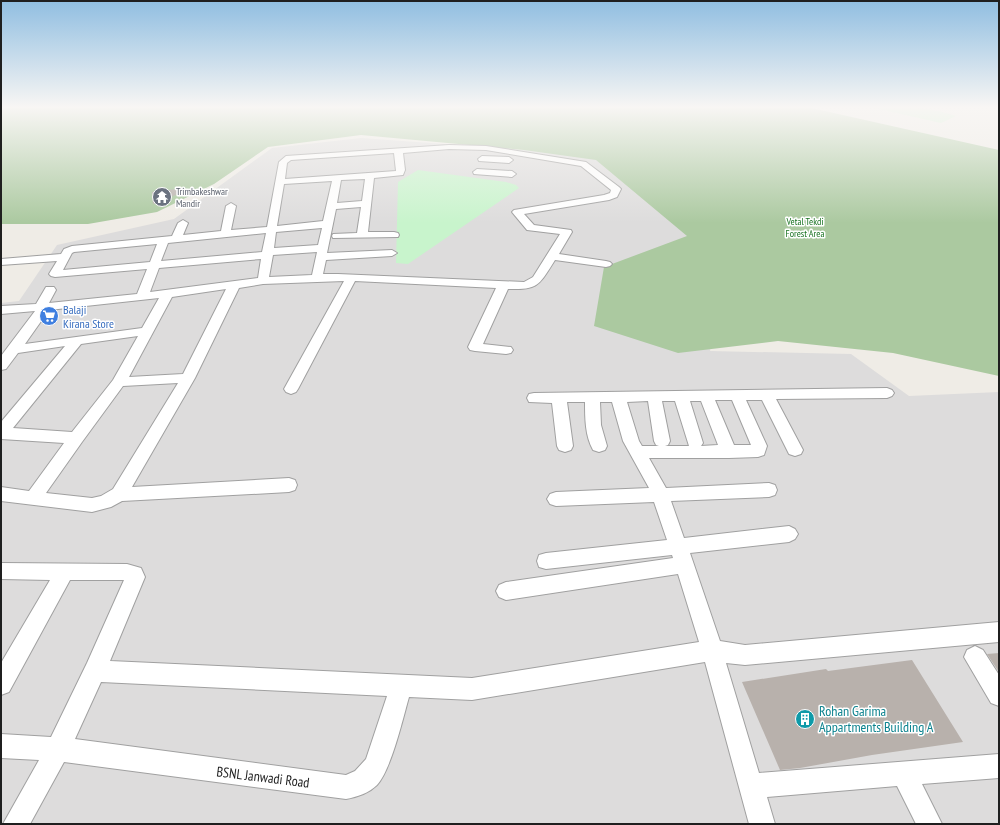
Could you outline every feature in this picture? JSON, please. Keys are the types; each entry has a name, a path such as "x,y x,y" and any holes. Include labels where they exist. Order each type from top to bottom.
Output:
{"street":[{"path":"1,310 43,308 263,281 317,278 351,278 521,287 531,284 537,279 567,232 532,228 517,212 606,198 614,195 616,189 583,164 486,148 449,147 286,159 283,162 263,281"},
{"path":"478,168 486,148"},
{"path":"280,182 389,175 400,172 401,170 398,150"},
{"path":"478,168 514,167 478,168"},
{"path":"362,235 370,176"},
{"path":"317,278 337,178"},
{"path":"332,206 367,204"},
{"path":"225,234 231,206"},
{"path":"176,239 183,223"},
{"path":"328,224 72,249 68,251 55,274 154,266 268,254 322,252 392,254"},
{"path":"337,236 394,235"},
{"path":"142,297 164,240"},
{"path":"552,256 606,264"},
{"path":"1,262 64,258"},
{"path":"291,389 351,278"},
{"path":"119,494 188,378 235,284"},
{"path":"503,286 475,347 506,350"},
{"path":"1,366 15,349 43,308 50,290"},
{"path":"33,499 76,438 119,382 168,293"},
{"path":"15,349 147,331"},
{"path":"1,433 77,340"},
{"path":"119,382 188,378"},
{"path":"534,398 559,399 681,395 888,392"},
{"path":"766,394 795,450"},
{"path":"681,395 695,443"},
{"path":"706,395 729,452"},
{"path":"637,452 755,452 760,450 737,395"},
{"path":"654,396 662,441"},
{"path":"618,397 631,441 657,486 685,565 712,650 762,824"},
{"path":"592,398 593,425 599,446"},
{"path":"559,399 565,446"},
{"path":"1,433 76,438"},
{"path":"1,494 92,505 105,502 119,494 289,485"},
{"path":"556,499 769,490"},
{"path":"546,561 677,545 789,534"},
{"path":"506,591 685,565"},
{"path":"1,571 131,572 135,577 95,672 58,749 16,824"},
{"path":"1,684 65,571"},
{"path":"95,672 472,689 712,650 745,656 999,632"},
{"path":"975,657 999,694"},
{"name":"BSNL Janwadi Road","path":"1,746 58,749 276,779 346,787 356,785 372,773 376,765 402,685"},
{"path":"751,786 999,766"},
{"path":"904,774 929,824"}],"shaded area":[{"path":"294,146 465,146 596,155 726,254 710,351 851,354 909,396 999,392 999,824 1,824 1,303 19,301 57,245 174,219 272,148"}],"green space":[{"name":"Vetal Tekdi Forest Area","path":"1,146 280,146 268,147 214,184 157,212 88,224 1,224"},
{"name":"Vetal Tekdi Forest Area","path":"475,146 979,146 999,150 999,376 893,353 778,341 678,353 594,326 604,267 687,236 596,160 524,150"},
{"path":"418,170 506,182 516,185 519,188 408,264 396,263 398,182"}],"building":[{"name":"Trimbakeshwar Mandir","path":"185,188 186,191 153,204 152,192"},
{"path":"999,653 999,672 987,654"},
{"path":"912,660 963,742 780,770 742,682 826,669 828,671"}],"place":[{"name":"Trimbakeshwar Mandir","path":"162,197"},
{"name":"Balaji Kirana Store","path":"49,316"},
{"name":"Rohan Garima Appartments Building A","path":"805,719"}]}
